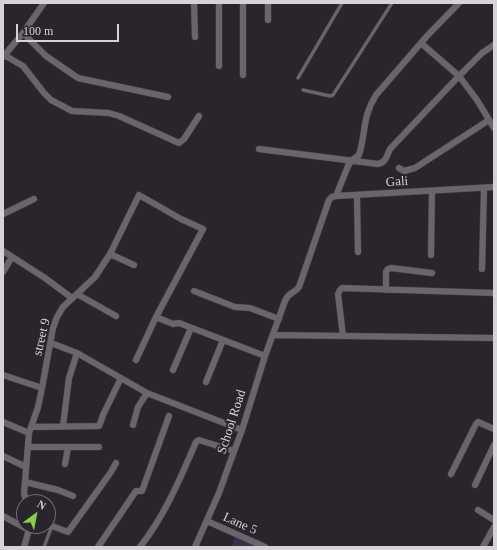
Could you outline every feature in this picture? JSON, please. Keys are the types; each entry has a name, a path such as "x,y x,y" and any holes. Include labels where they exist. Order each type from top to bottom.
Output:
{"street":[{"path":"44,3 23,33 4,56 24,66 51,100 72,111 109,113 119,116 179,143 184,139 199,116"},
{"path":"194,3 195,37"},
{"path":"219,3 219,66"},
{"path":"243,3 243,75"},
{"path":"268,3 268,20"},
{"path":"336,196 348,166 352,160 359,155 367,111 376,95 421,43 459,3"},
{"path":"23,33 46,56 78,78 168,98"},
{"path":"421,43 459,76 494,128"},
{"path":"259,149 378,164 384,162 390,149 482,53 494,45"},
{"path":"399,168 404,171 415,168 489,120"},
{"name":"Gali","path":"336,196 494,187"},
{"path":"482,269 484,188"},
{"path":"431,255 432,191"},
{"name":"street 9","path":"24,494 30,430 38,407 53,328 57,317 63,307 95,277 110,254 138,194 181,219 203,229 156,317"},
{"path":"357,195 358,252"},
{"name":"School Road","path":"195,547 207,521 234,452 265,356 285,301 289,294 299,287 329,200 336,196"},
{"path":"3,214 34,199"},
{"path":"3,251 74,296 116,316"},
{"path":"110,254 134,265"},
{"path":"3,272 12,257"},
{"path":"386,290 386,272 388,269 391,268 432,272"},
{"path":"343,336 338,294 342,288 494,293"},
{"path":"194,291 235,307 250,308 279,319"},
{"path":"136,360 156,317 173,324 179,323 265,356"},
{"path":"173,370 191,328"},
{"path":"273,335 494,338"},
{"path":"206,382 223,340"},
{"path":"51,343 77,353 147,393 242,430"},
{"path":"63,426 69,378 77,353"},
{"path":"3,375 13,377 42,388"},
{"path":"3,422 30,430 63,426 99,426 121,378"},
{"path":"133,425 138,407 147,393"},
{"path":"98,547 136,490 142,490 169,416"},
{"path":"451,474 476,424 478,422 494,429"},
{"path":"140,547 151,533 176,489 196,442 199,440 234,452"},
{"path":"475,485 494,445"},
{"path":"28,447 99,447"},
{"path":"65,464 68,448"},
{"path":"3,456 26,467"},
{"path":"56,527 68,532 116,463"},
{"path":"25,482 58,490 73,496"},
{"path":"478,510 494,519"},
{"path":"3,516 16,522"},
{"name":"Lane 5","path":"207,521 265,547"},
{"path":"483,547 494,527"},
{"path":"24,547 28,534"}],"lane":[{"path":"298,78 342,3"},
{"path":"303,90 330,96 333,95 392,3"},
{"path":"44,547 47,534"}],"shaded area":[{"path":"237,532 265,543 264,547 231,547"}]}
